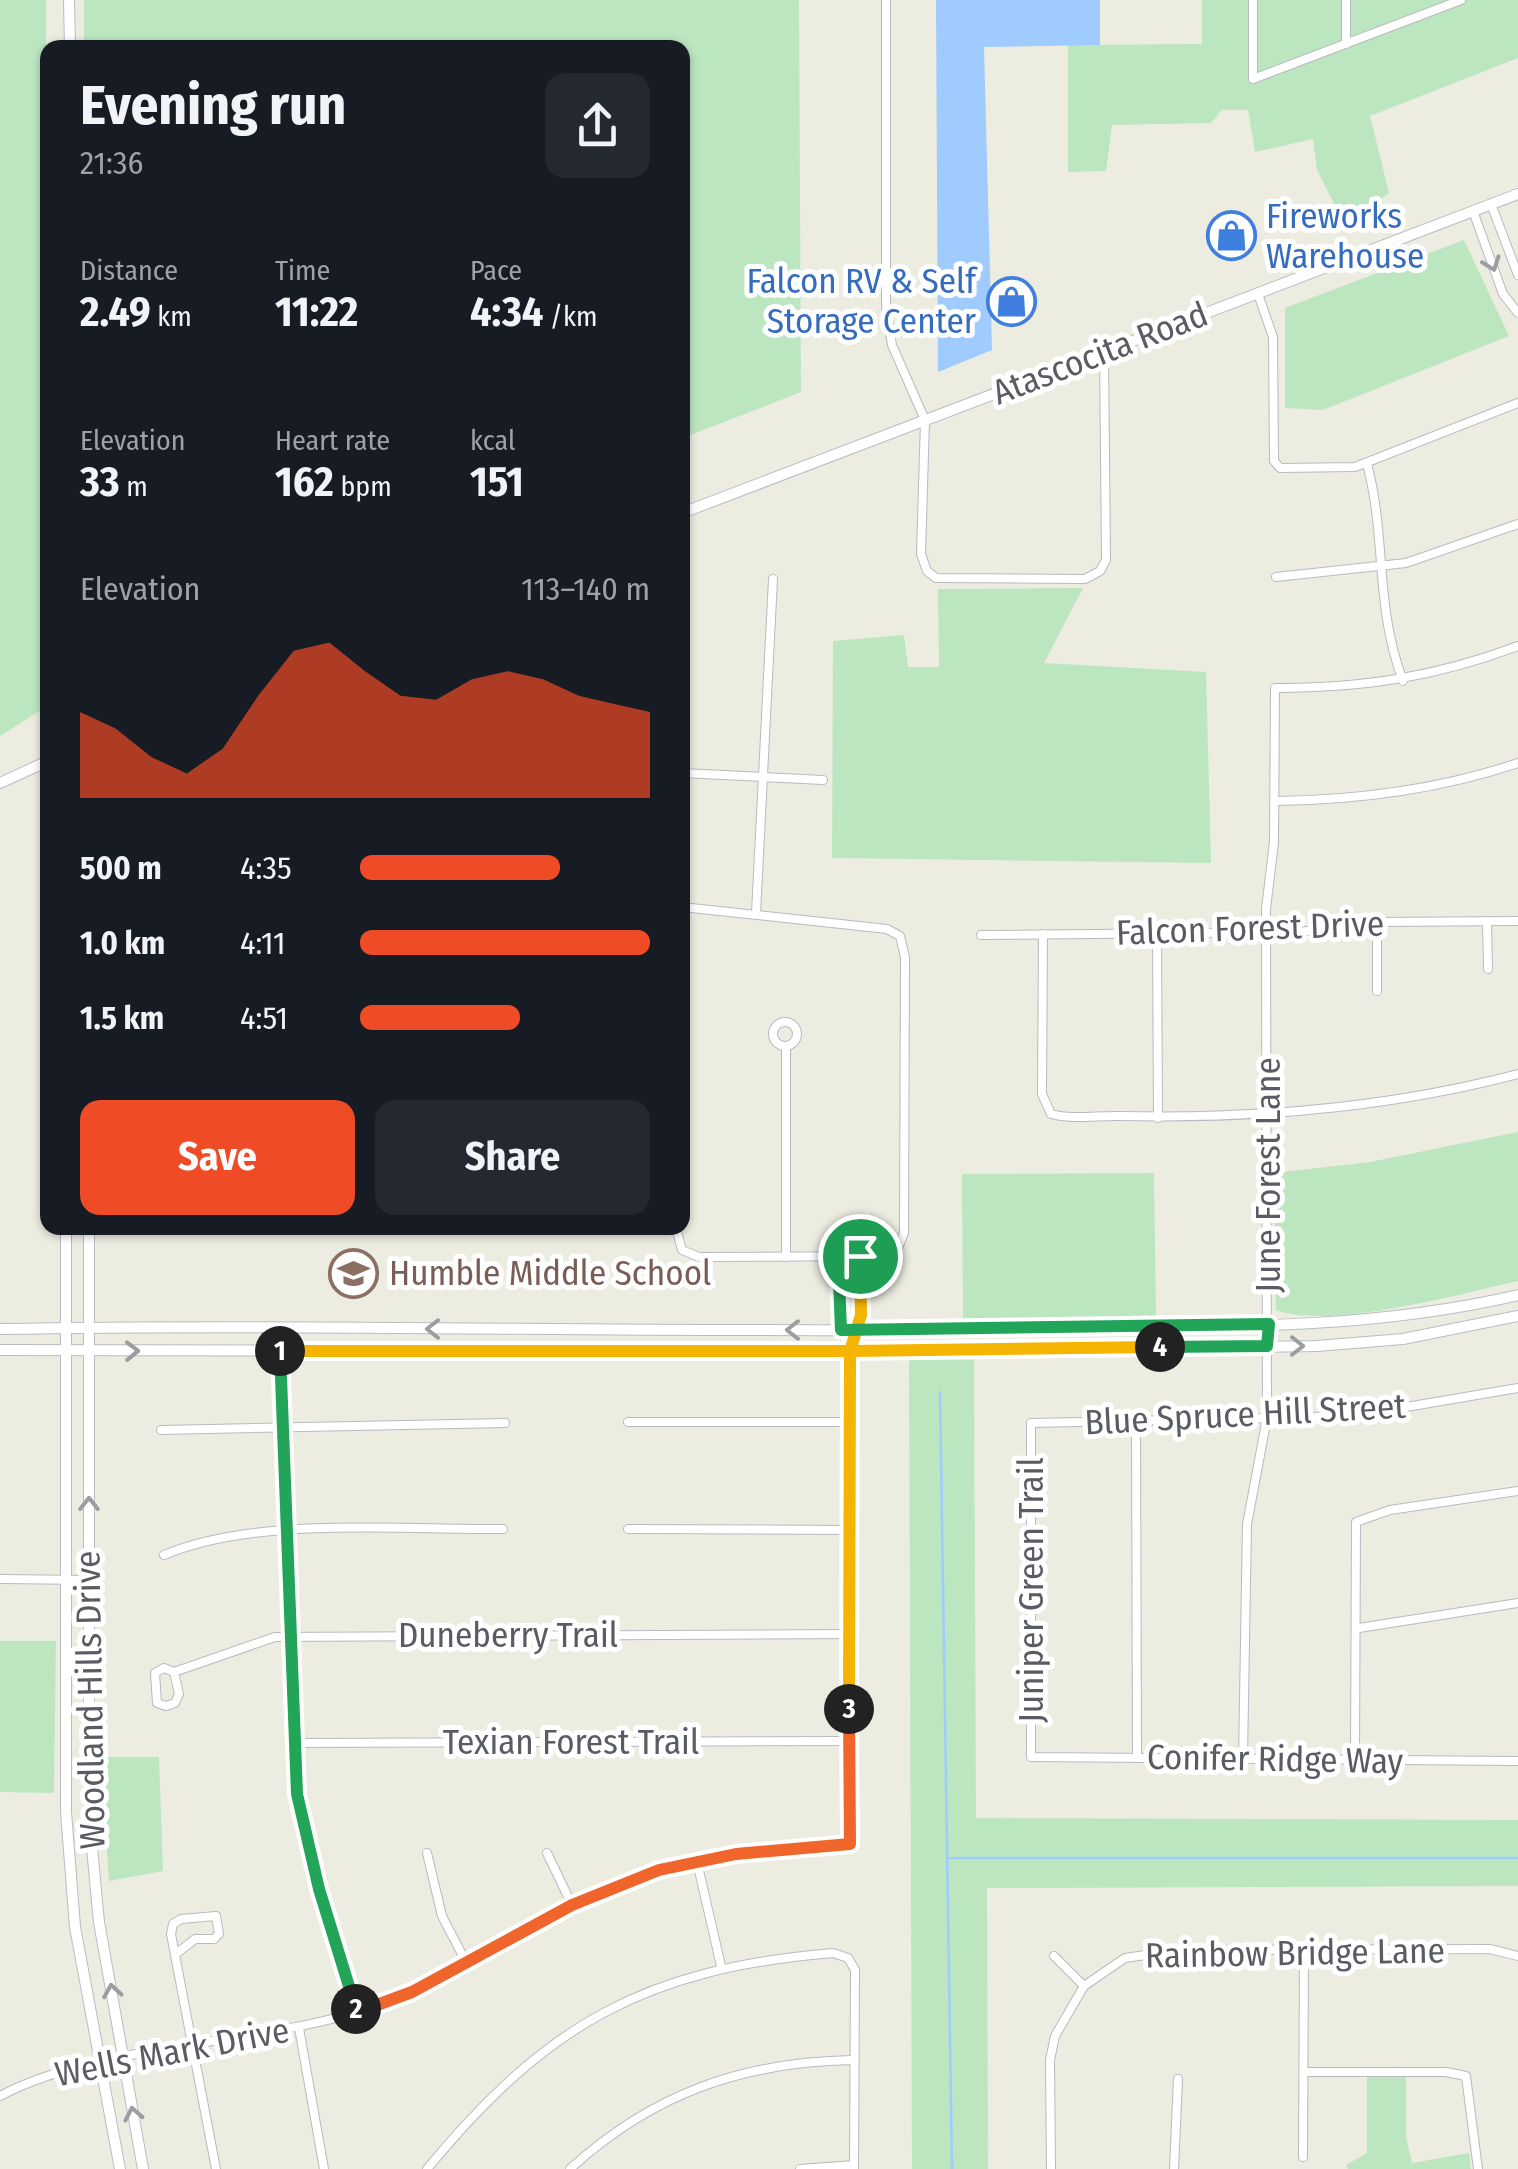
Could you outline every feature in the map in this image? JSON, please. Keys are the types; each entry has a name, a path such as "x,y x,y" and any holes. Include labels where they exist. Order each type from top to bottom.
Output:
{"main road":[{"path":"70,0 70,40"},
{"name":"Atascocita Road","path":"690,510 1518,194"},
{"path":"0,783 40,766"},
{"name":"Woodland Hills Drive","path":"66,1235 64,1580 70,1876 120,2169"},
{"name":"Woodland Hills Drive","path":"89,1235 92,1873 144,2169"},
{"path":"0,1329 1302,1326 1427,1312 1518,1295"},
{"path":"1427,1312 1434,1333"},
{"path":"0,1350 850,1351 1267,1346 1334,1344 1434,1333 1518,1316"},
{"path":"1093,1329 1094,1348"},
{"path":"478,1330 478,1352"},
{"path":"667,1330 668,1350"}],"street":[{"path":"886,0 886,307 892,344 925,420 921,554 927,571 936,578 1085,579 1100,571 1106,560 1104,352"},
{"path":"1253,0 1253,79 1439,5 1461,0"},
{"path":"1346,0 1346,44"},
{"path":"1492,204 1518,275"},
{"path":"1473,211 1504,294 1518,313"},
{"path":"1258,294 1273,337 1274,462 1280,468 1342,469 1366,464 1518,403"},
{"path":"1366,464 1376,519 1385,627 1403,680 1457,669 1518,646"},
{"path":"1276,577 1439,555 1518,524"},
{"path":"756,913 766,778 773,579"},
{"name":"June Forest Lane","path":"1243,1759 1248,1512 1267,1418 1266,932 1274,800 1275,688 1343,688 1403,680"},
{"path":"1274,800 1394,794 1518,763"},
{"path":"690,773 823,780"},
{"path":"678,1235 682,1250 714,1256 860,1256 892,1253 901,1242 905,957 900,936 887,929 690,908"},
{"name":"Falcon Forest Drive","path":"981,935 1266,932 1376,922 1518,921"},
{"path":"1376,922 1377,990"},
{"path":"1487,922 1488,969"},
{"path":"1157,933 1158,1118"},
{"path":"1042,934 1042,1094 1052,1114 1158,1118 1268,1114 1391,1100 1518,1074"},
{"path":"786,1046 786,1256"},
{"path":"838,1256 841,1330 850,1351"},
{"path":"849,1741 850,1351 859,1330 860,1256"},
{"path":"279,1351 293,1743 304,1834 358,2012"},
{"name":"Blue Spruce Hill Street","path":"1031,1423 1136,1423 1377,1412 1518,1388"},
{"path":"628,1422 849,1422"},
{"path":"161,1430 505,1423"},
{"name":"Juniper Green Trail","path":"1031,1423 1031,1758"},
{"path":"1136,1423 1137,1758"},
{"path":"1355,1760 1359,1628 1356,1522 1390,1510 1518,1491"},
{"path":"628,1529 848,1530"},
{"path":"164,1555 222,1535 503,1530"},
{"path":"0,1579 89,1580"},
{"path":"1359,1628 1518,1603"},
{"name":"Duneberry Trail","path":"174,1672 257,1640 289,1637 849,1634"},
{"path":"164,1668 174,1672 178,1699 161,1706 154,1699 153,1677 164,1668"},
{"name":"Wells Mark Drive","path":"0,2096 52,2074 299,2028 358,2012 412,1992 572,1905 644,1876 736,1854 850,1844 849,1741"},
{"name":"Texian Forest Trail","path":"293,1743 849,1741"},
{"name":"Conifer Ridge Way","path":"1031,1758 1518,1761"},
{"path":"427,1853 442,1916 467,1964"},
{"path":"547,1853 572,1905"},
{"path":"697,1862 721,1966"},
{"path":"177,1953 195,1939 214,1939 219,1934 216,1916 181,1919 173,1924 170,1934 177,1953 216,2169"},
{"name":"Rainbow Bridge Lane","path":"1084,1986 1126,1958 1149,1952 1490,1949 1516,1956"},
{"path":"1303,2157 1304,1950"},
{"path":"427,2169 479,2106 562,2038 646,1992 721,1966 833,1953 848,1958 855,1970 854,2167 800,2169"},
{"path":"1050,2169 1052,2048 1069,2004 1084,1986 1054,1956"},
{"path":"299,2028 324,2169"},
{"path":"570,2169 629,2120 701,2084 766,2067 853,2060"},
{"path":"1304,2072 1446,2072 1466,2076 1478,2169"},
{"path":"1174,2169 1178,2079"}],"green space":[{"path":"0,0 46,0 46,40 40,40 40,711 0,736"},
{"path":"84,0 799,0 801,392 690,435 690,40 84,40"},
{"path":"1202,0 1518,0 1518,58 1370,116 1389,193 1364,213 1334,204 1317,170 1313,139 1255,152 1248,110 1222,110 1211,123 1112,125 1106,171 1068,172 1068,45 1202,44"},
{"path":"1464,240 1509,336 1323,410 1285,408 1285,308"},
{"path":"1083,588 1044,663 1206,672 1211,863 832,858 833,641 904,635 908,667 939,667 938,589"},
{"path":"1518,1132 1518,1281 1361,1313 1328,1316 1276,1310 1274,1173 1370,1162"},
{"path":"1154,1173 1156,1318 963,1319 962,1174"},
{"path":"909,1358 974,1359 976,1818 1518,1820 1518,1886 987,1888 988,2169 912,2169"},
{"path":"0,1641 56,1641 54,1793 0,1792"},
{"path":"101,1757 159,1757 163,1871 109,1881"},
{"path":"1367,2077 1406,2077 1406,2137 1412,2163 1469,2153 1471,2169 1348,2169 1346,2165 1367,2153"}],"water":[{"path":"936,0 1100,0 1100,45 984,47 992,350 938,372"}],"waterway":[{"path":"940,1392 952,2169"},
{"path":"950,1858 1518,1858"}],"place":[{"name":"Fireworks Warehouse","path":"1231,236"},
{"name":"Falcon RV & Self Storage Center","path":"1011,301"},
{"name":"Humble Middle School","path":"354,1273"}],"route":[{"path":"860,1256 838,1256 841,1330 859,1330 951,1331 1097,1329 1269,1324 1267,1346 850,1351 850,1844 736,1854 659,1870 572,1905 412,1992 358,2012 319,1889 297,1794 279,1351 850,1351 859,1330 861,1315 860,1256"}]}
